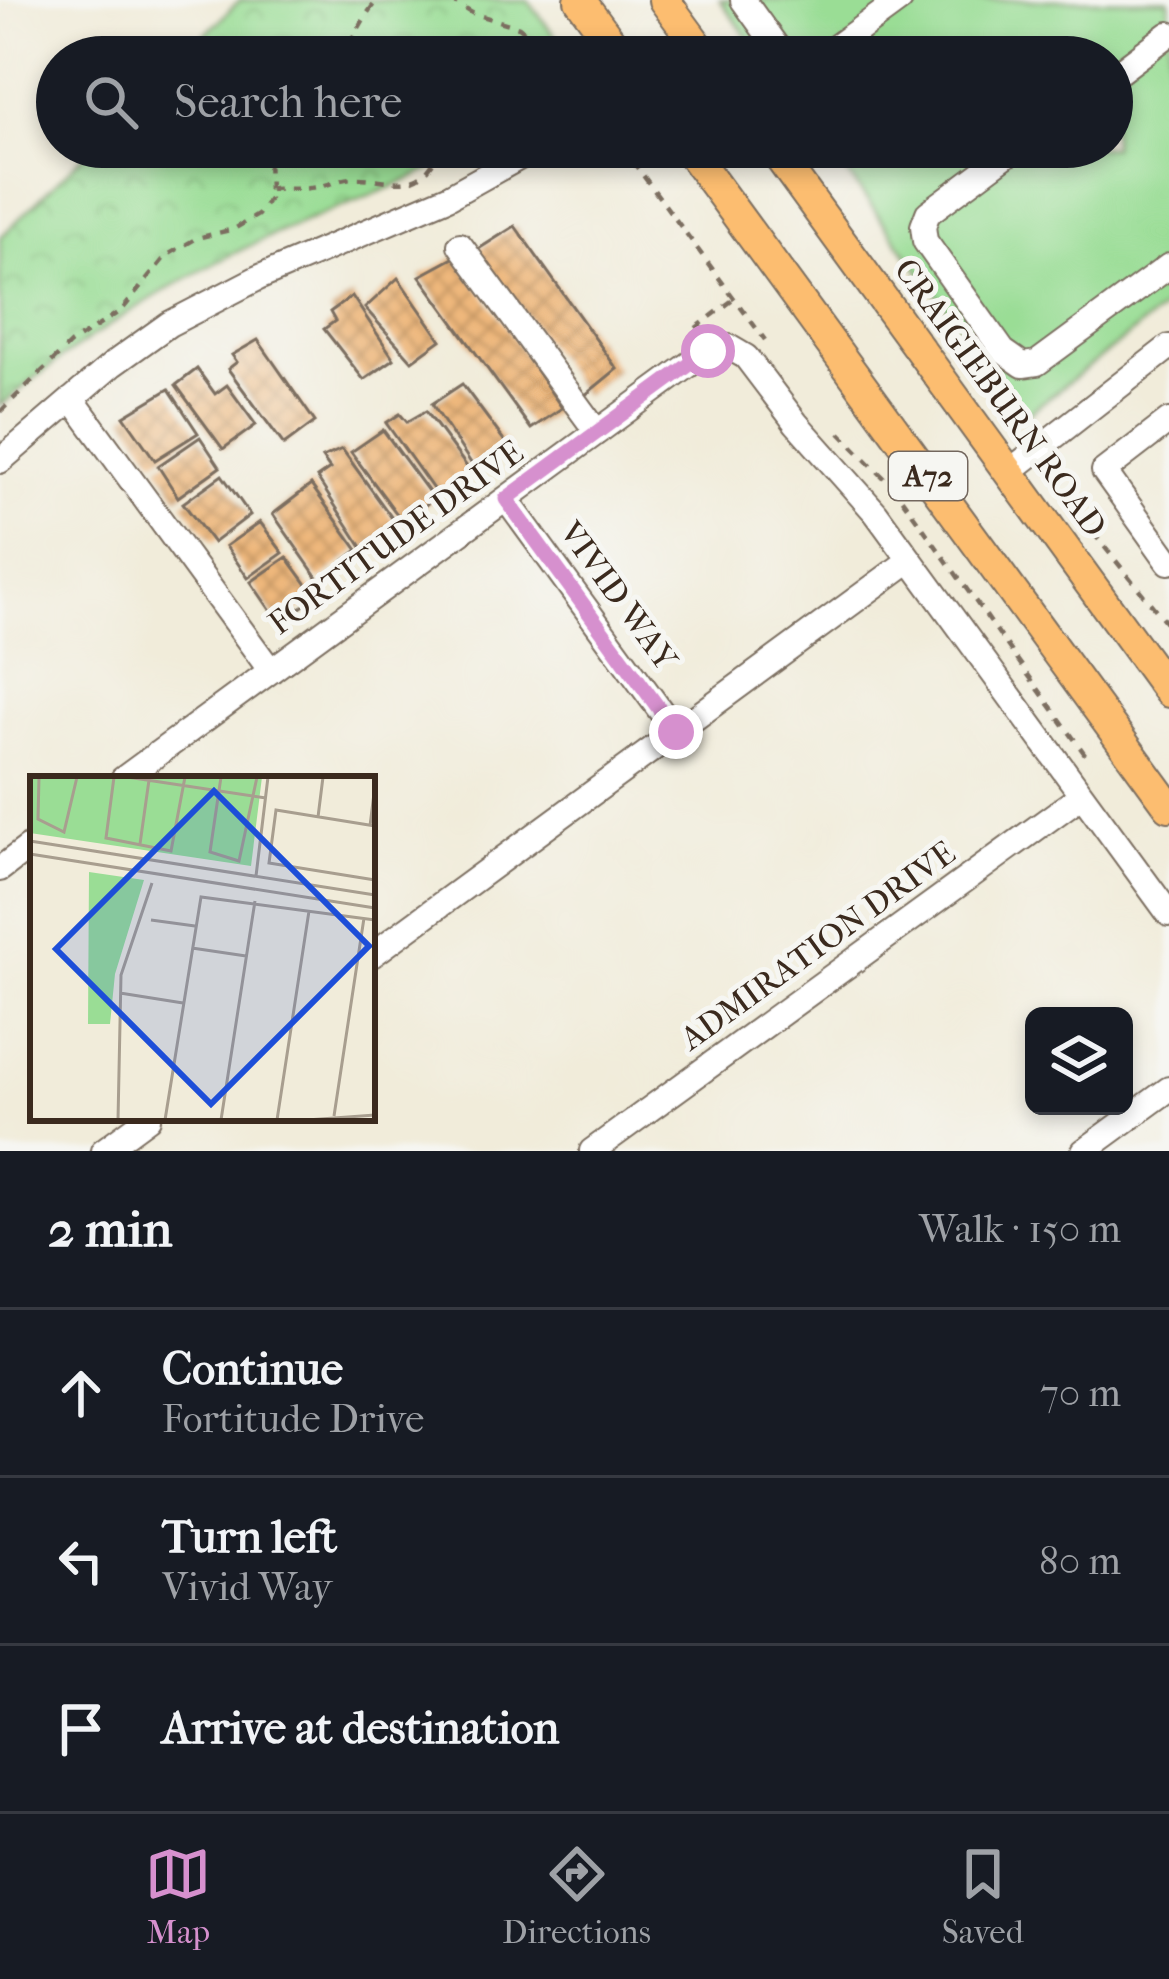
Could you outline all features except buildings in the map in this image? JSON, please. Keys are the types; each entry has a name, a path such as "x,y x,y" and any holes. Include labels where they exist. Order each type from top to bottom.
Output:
{"main road":[{"path":"580,0 605,36"},
{"path":"664,0 691,36"},
{"name":"A72","path":"703,168 1169,806"},
{"name":"CRAIGIEBURN ROAD","path":"787,168 1169,692"}],"street":[{"path":"742,0 769,36"},
{"path":"851,36 900,0"},
{"path":"1133,61 1169,34"},
{"path":"0,461 146,338 211,300 448,197 500,168"},
{"path":"989,168 928,213 922,226 925,241 1004,351 1023,365 1037,363 1169,266"},
{"path":"460,244 597,432"},
{"path":"708,351 729,347 746,357 796,423 859,492 1169,914"},
{"path":"1010,472 1169,347"},
{"name":"FORTITUDE DRIVE","path":"127,776 708,351"},
{"path":"72,398 271,671"},
{"path":"1169,421 1104,471 1169,562"},
{"name":"VIVID WAY","path":"506,499 676,732"},
{"path":"375,953 910,560"},
{"name":"ADMIRATION DRIVE","path":"592,1151 1082,795"},
{"path":"0,868 30,846"},
{"path":"1084,1151 1169,1089"},
{"path":"103,1151 144,1121"}],"path":[{"path":"355,36 378,0"},
{"path":"450,0 472,13 519,27 530,36"},
{"path":"0,412 70,344 122,310 166,256 197,238 248,223 266,206 269,168"},
{"path":"270,189 314,188 352,177 384,184 409,182 427,168"},
{"path":"708,351 693,330 734,299"},
{"path":"1146,594 1169,626"}],"green space":[{"path":"240,0 528,0 555,36 204,36"},
{"path":"720,0 1169,0 1169,304 1026,415 844,168 1133,168 1133,36 747,36"},
{"path":"71,168 432,168 288,228 192,275 93,336 0,406 0,238"}],"route":[{"path":"676,732 506,499 708,351"}]}
